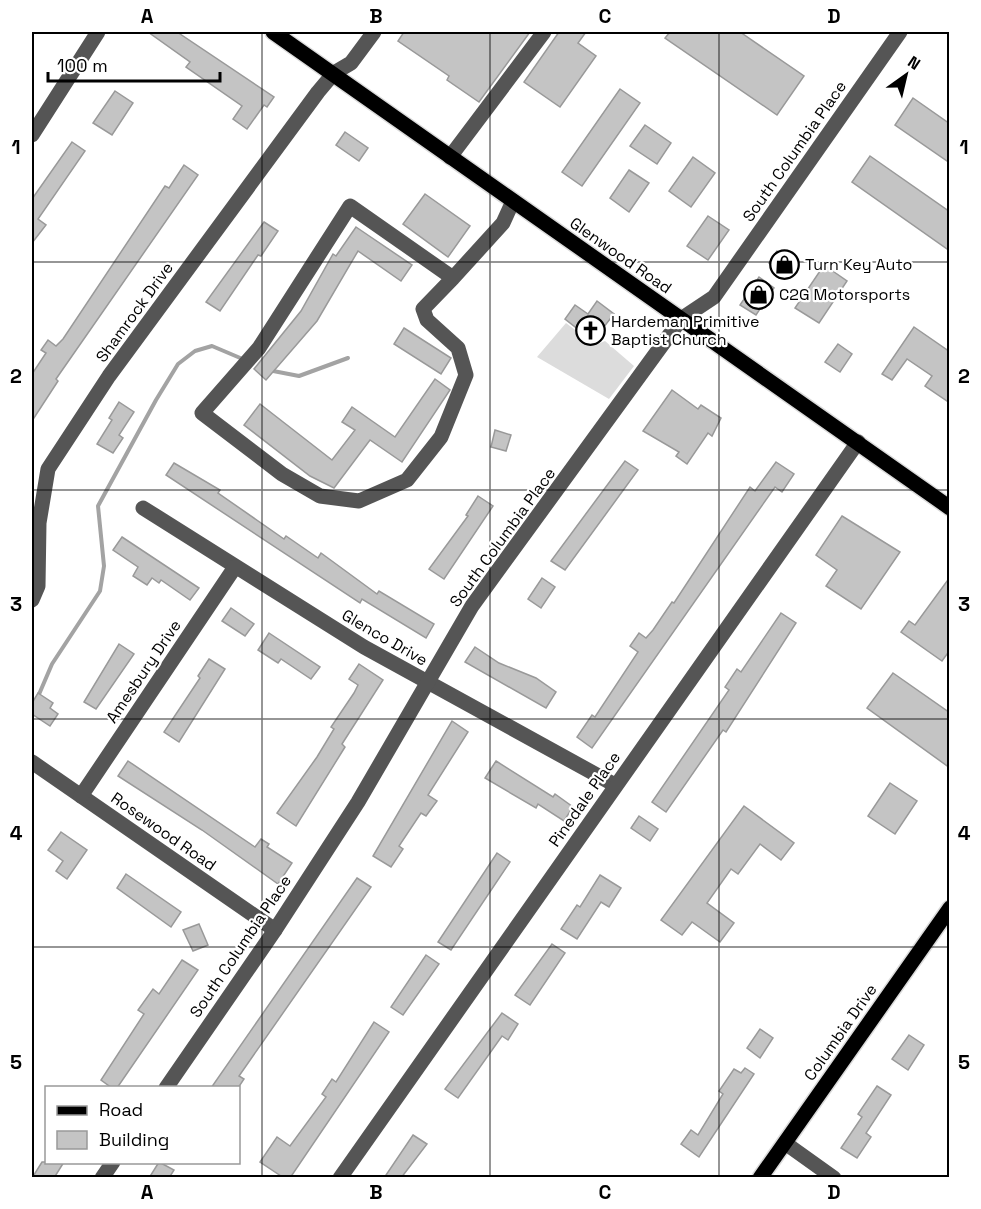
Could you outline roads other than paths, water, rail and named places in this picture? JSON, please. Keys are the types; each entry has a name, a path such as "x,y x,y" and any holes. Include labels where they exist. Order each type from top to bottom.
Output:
{"main road":[{"name":"Glenwood Road","path":"273,32 950,508"},
{"name":"Columbia Drive","path":"760,1178 950,908"}],"street":[{"path":"32,135 98,32"},
{"name":"Shamrock Drive","path":"32,600 38,586 39,523 48,469 109,376 334,73 351,63 374,32"},
{"path":"450,157 544,32"},
{"name":"South Columbia Place","path":"166,1086 275,930 358,802 472,606 681,319 714,297 900,32"},
{"path":"453,278 350,206 259,348 202,413 282,474 320,496 359,501 407,480 441,437 466,375 458,348 427,320 423,309 453,278 503,223 513,201"},
{"name":"Pinedale Place","path":"340,1178 858,442"},
{"name":"Glenco Drive","path":"143,508 235,567 426,682 615,785"},
{"name":"Amesbury Drive","path":"81,796 235,567"},
{"name":"Rosewood Road","path":"32,762 275,930"},
{"path":"785,1143 834,1178"},
{"path":"102,1178 111,1164"}],"waterway":[{"path":"37,699 52,664 100,591 104,566 98,506 178,364 195,351 212,346 245,360"},
{"path":"268,370 299,376 348,358"}],"place":[{"name":"Turn Key Auto","path":"784,264"},
{"name":"C2G Motorsports","path":"758,294"},
{"name":"Hardeman Primitive Baptist Church","path":"590,330"}]}
